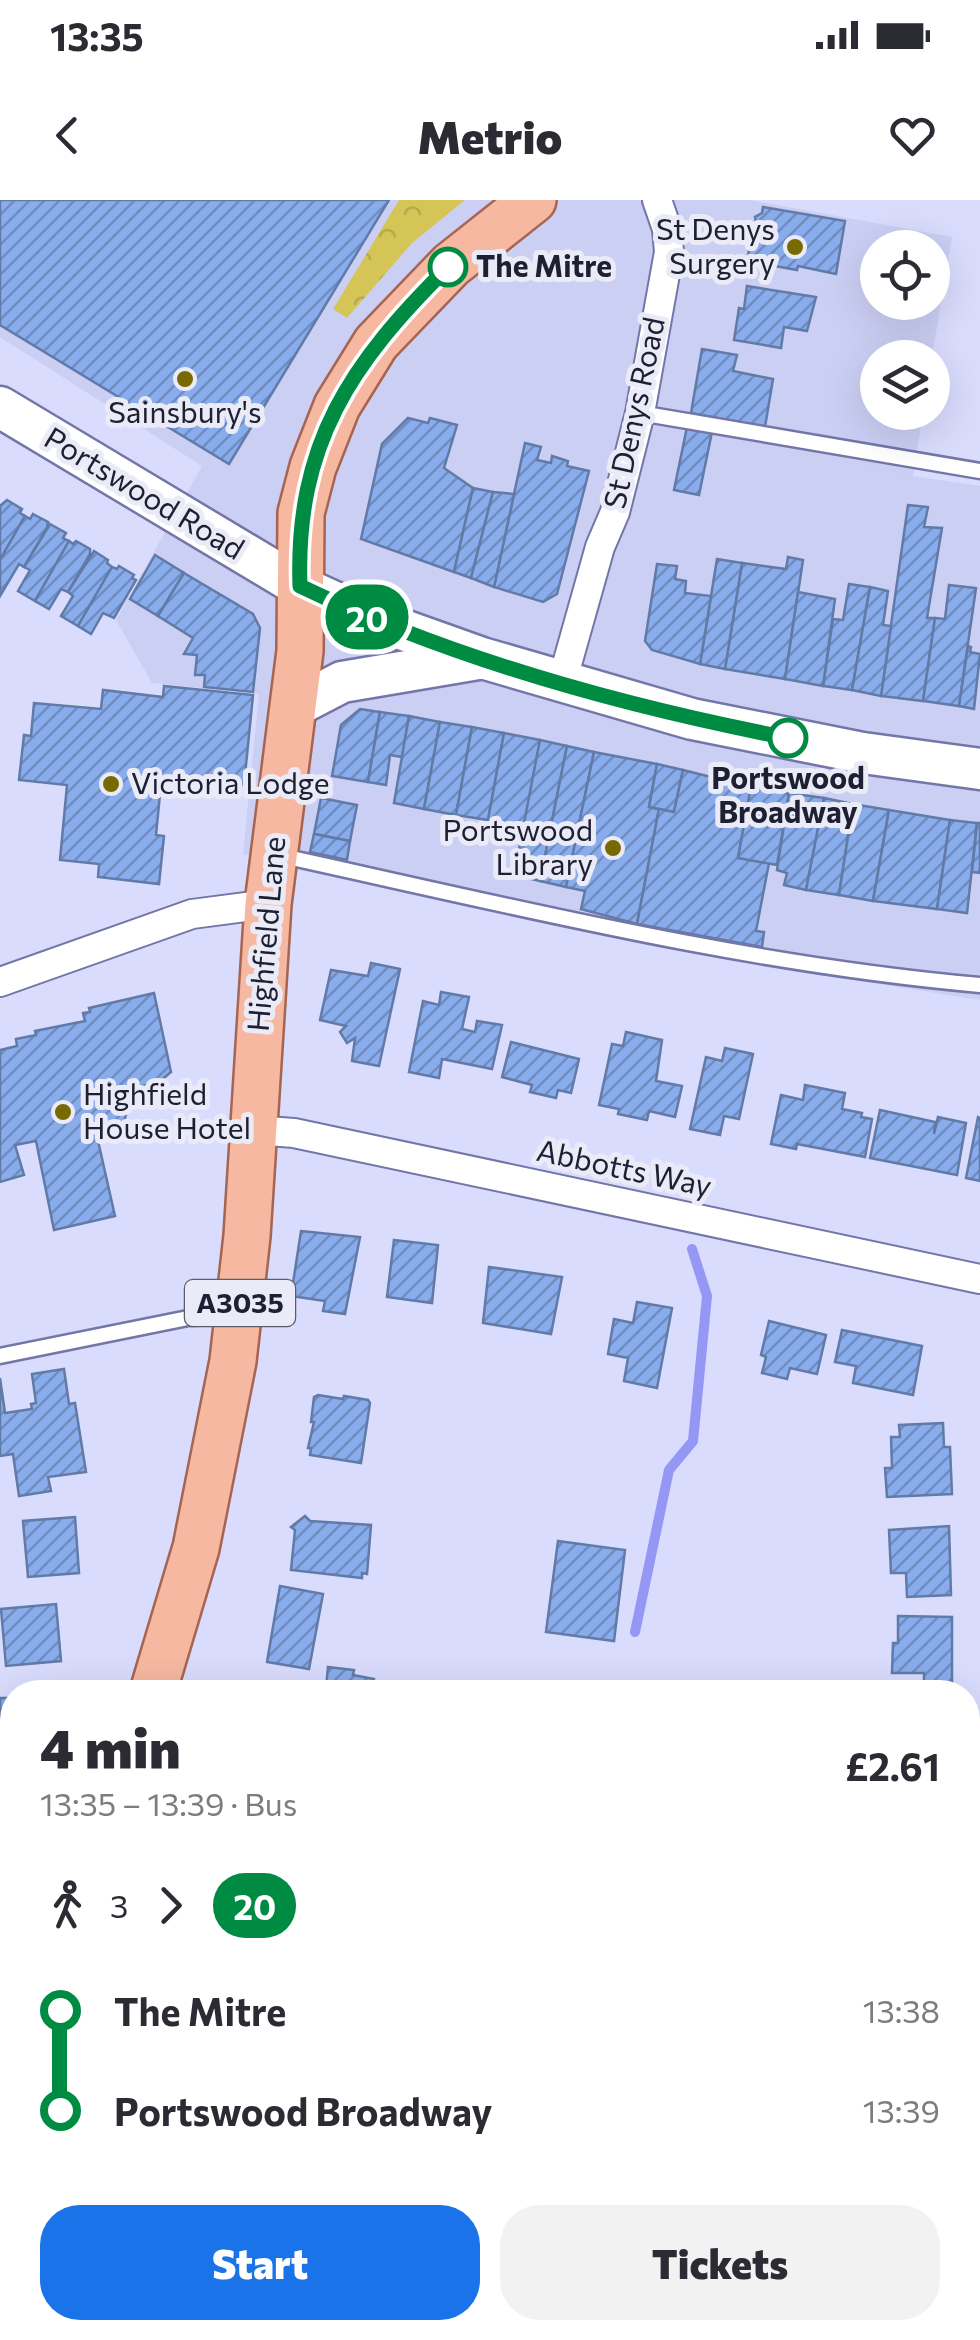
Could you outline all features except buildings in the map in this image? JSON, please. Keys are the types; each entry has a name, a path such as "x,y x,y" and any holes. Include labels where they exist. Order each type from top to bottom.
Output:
{"main road":[{"name":"A3035","path":"300,586 300,513 336,406 355,372 376,343 438,277 533,200"},
{"name":"Highfield Lane","path":"157,1680 196,1548 238,1316 268,904 300,651 300,586"}],"street":[{"name":"St Denys Road","path":"562,682 600,547 615,512 640,413 669,252 667,229 657,200"},
{"name":"Portswood Road","path":"0,407 300,586 367,616 482,658 692,719 863,753 980,769"},
{"path":"294,707 342,682 482,658"},
{"path":"0,982 192,914 268,904"},
{"name":"Abbotts Way","path":"254,1130 294,1133 980,1278"}],"lane":[{"path":"640,413 980,471"},
{"path":"273,854 645,936 812,965 980,985"},
{"path":"0,1356 188,1318 238,1316"}],"shaded area":[{"path":"0,200 749,200 914,230 860,230 860,320 938,320 935,340 860,340 860,430 920,430 913,476 980,486 980,1000 647,942 243,854 259,694 152,683 116,620 202,466 0,337"}],"green space":[{"path":"399,200 465,200 412,243 347,318 333,309"}],"waterway":[{"path":"635,1632 669,1470 693,1441 707,1296 692,1249"}],"bus line":[{"name":"20","path":"448,267 376,343 336,406 300,513 300,586 367,616 482,658 692,719 788,738"}],"place":[{"name":"St Denys Surgery","path":"795,247"},
{"name":"The Mitre","path":"448,267"},
{"name":"Sainsbury's","path":"185,379"},
{"name":"Portswood Broadway","path":"788,738"},
{"name":"Victoria Lodge","path":"111,784"},
{"name":"Portswood Library","path":"613,848"},
{"name":"Highfield House Hotel","path":"63,1112"}]}
